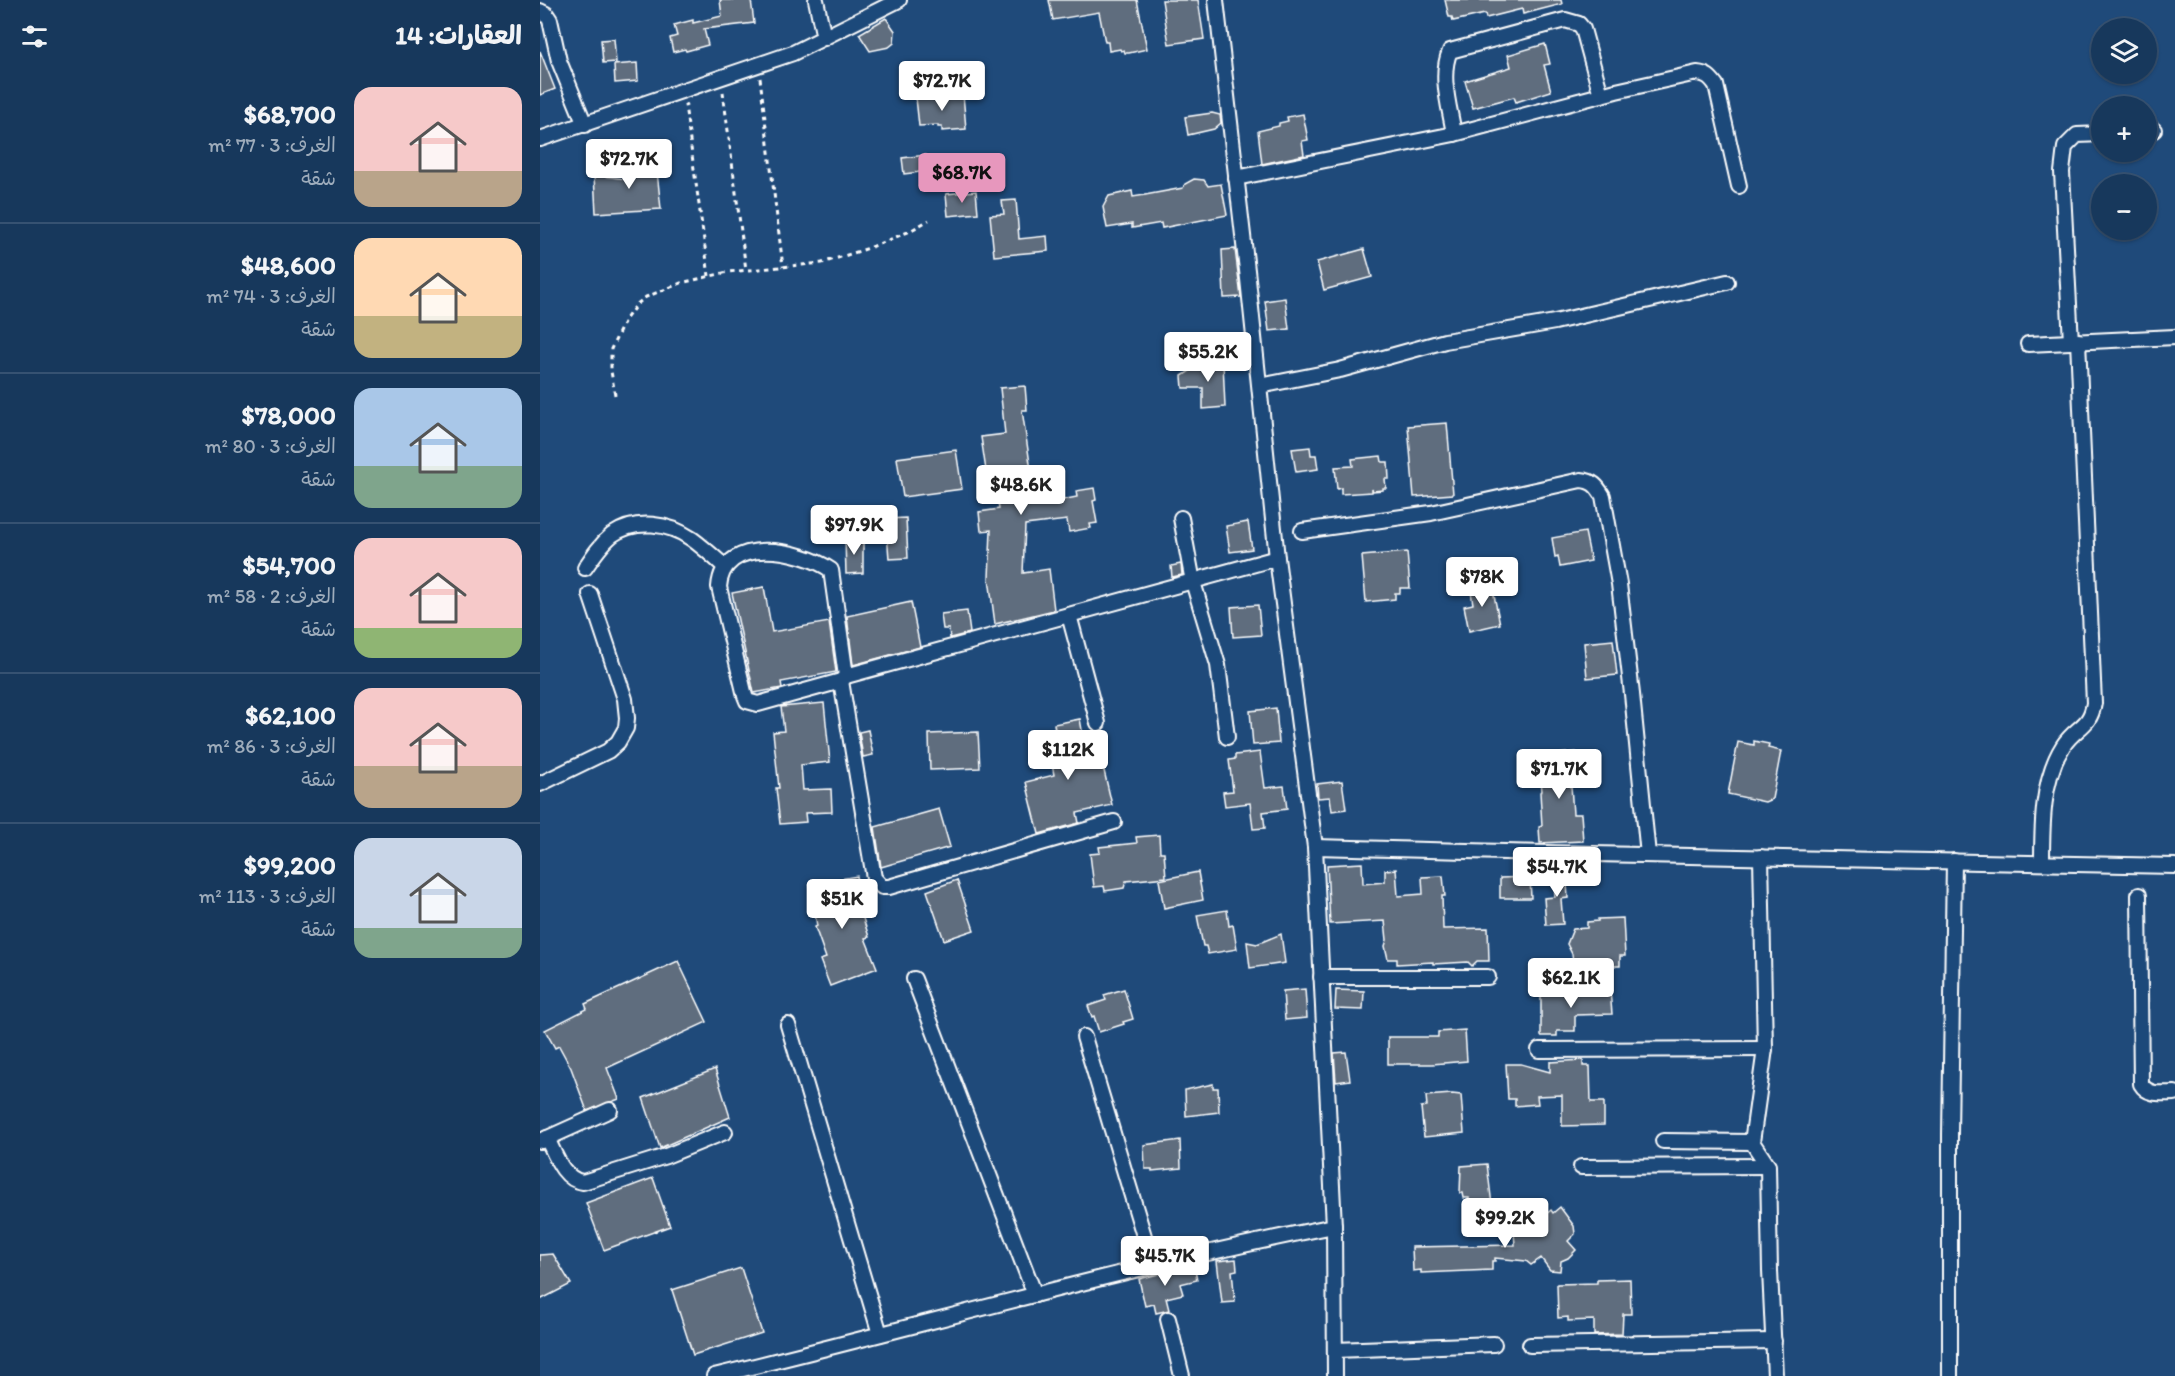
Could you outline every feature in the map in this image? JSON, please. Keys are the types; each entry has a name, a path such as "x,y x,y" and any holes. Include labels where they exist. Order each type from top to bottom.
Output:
{"street":[{"path":"816,0 824,38"},
{"path":"540,139 793,53 899,0"},
{"path":"1216,0 1260,386 1276,558 1315,847 1334,1226 1335,1376"},
{"path":"540,11 550,20 559,61 585,125"},
{"path":"1454,134 1445,73 1446,59 1450,51 1565,20 1579,24 1583,29 1601,95"},
{"path":"1236,178 1454,134 1601,95 1697,73 1705,74 1716,85 1739,186"},
{"path":"2042,863 2042,833 2050,778 2062,747 2074,732 2090,720 2094,703 2074,341 2062,172 2065,147 2077,135 2091,134"},
{"path":"1260,386 1340,370 1445,340 1555,322 1727,282"},
{"path":"2028,344 2175,337"},
{"path":"1302,531 1431,513 1581,480 1590,481 1597,486 1603,496 1619,584 1648,855"},
{"path":"1181,518 1193,582 1218,665 1227,737"},
{"path":"585,567 599,547 612,536 622,530 646,524 676,530 692,539 724,566"},
{"path":"1114,822 889,888 877,884 874,878 844,678 831,570 824,564 801,556 775,551 754,551 735,558 724,566 720,575 719,587 747,701 758,704 844,678 1276,558"},
{"path":"540,784 608,751 618,742 626,728 625,699 590,594"},
{"path":"1069,615 1098,723"},
{"path":"1315,847 2175,866"},
{"path":"1761,857 1765,1048 1752,1142 1768,1166 1776,1376"},
{"path":"1950,1376 1949,1168 1954,861"},
{"path":"2139,895 2141,1084 2150,1093 2175,1093"},
{"path":"1322,977 1488,977"},
{"path":"914,979 1035,1295"},
{"path":"788,1025 880,1334"},
{"path":"1084,1037 1153,1266"},
{"path":"1539,1050 1765,1048"},
{"path":"610,1110 544,1140 564,1170 577,1181 583,1182 666,1156 725,1132"},
{"path":"1663,1141 1752,1142"},
{"path":"1581,1167 1768,1166"},
{"path":"714,1376 1153,1266 1262,1240 1334,1226"},
{"path":"1168,1319 1182,1376"},
{"path":"1530,1345 1774,1341"},
{"path":"1335,1350 1494,1344"}],"path":[{"path":"759,77 783,267"},
{"path":"723,92 746,270"},
{"path":"685,105 709,276"},
{"path":"615,395 611,371 611,350 625,320 637,304 658,291 709,276 822,263 908,232 929,220"}],"building":[{"path":"720,0 751,0 754,23 704,29 708,45 673,52 670,38 677,36 674,25 722,16"},
{"path":"1049,0 1137,0 1147,49 1129,53 1120,49 1109,51 1099,12 1053,20"},
{"path":"1162,0 1198,0 1204,39 1169,44"},
{"path":"1445,0 1561,0 1562,4 1523,14 1522,9 1486,18 1485,14 1453,21 1452,17 1449,17"},
{"path":"886,18 895,31 894,43 889,47 870,51 859,34"},
{"path":"614,39 616,62 603,63 601,40"},
{"path":"1545,44 1550,64 1544,65 1551,91 1516,102 1514,97 1473,108 1465,81 1511,67 1508,55"},
{"path":"540,51 555,89 540,95"},
{"path":"637,63 638,81 615,83 614,65"},
{"path":"963,94 966,129 942,131 942,127 938,125 919,126 916,98"},
{"path":"1212,113 1220,115 1221,123 1214,129 1188,135 1185,117"},
{"path":"1303,114 1308,140 1302,141 1304,155 1262,164 1258,131 1279,126 1279,123 1288,121 1287,117"},
{"path":"926,155 928,171 904,174 902,158"},
{"path":"656,162 661,209 596,213 594,175 626,179 625,166"},
{"path":"1194,179 1204,180 1208,186 1221,184 1227,215 1162,228 1161,223 1132,228 1132,224 1107,228 1103,207 1109,196 1132,191 1133,197 1183,188 1185,184"},
{"path":"976,191 978,213 948,216 946,194"},
{"path":"1016,200 1019,239 1047,236 1048,251 994,256 990,215 1004,214 1002,201"},
{"path":"1235,249 1241,297 1224,298 1222,250"},
{"path":"1364,249 1372,277 1324,290 1317,262"},
{"path":"1285,298 1289,329 1269,331 1265,301"},
{"path":"1209,355 1211,363 1223,362 1225,407 1203,409 1203,388 1183,388 1182,376 1198,366"},
{"path":"1025,386 1027,410 1022,410 1034,490 1044,488 1046,503 1077,497 1076,491 1094,488 1096,500 1093,501 1097,523 1090,524 1091,528 1069,532 1067,520 1025,525 1023,573 1049,569 1054,610 995,624 989,578 991,530 981,531 979,512 999,509 994,476 987,477 981,437 1005,434 1000,388"},
{"path":"1447,423 1453,494 1414,497 1408,426"},
{"path":"1310,447 1311,455 1316,455 1318,469 1296,472 1292,449"},
{"path":"956,450 962,489 903,497 897,458"},
{"path":"1381,456 1382,462 1388,462 1389,479 1385,479 1386,488 1373,491 1372,489 1372,492 1341,494 1341,488 1337,489 1335,467 1353,466 1352,459"},
{"path":"906,518 908,558 889,559 886,519"},
{"path":"1248,522 1252,549 1230,552 1226,526"},
{"path":"1585,532 1591,561 1560,567 1558,556 1555,557 1552,538"},
{"path":"845,538 863,538 863,573 846,574"},
{"path":"1407,552 1410,588 1400,588 1400,593 1395,593 1395,599 1366,602 1362,556"},
{"path":"1181,564 1182,575 1172,577 1171,566"},
{"path":"1491,581 1500,624 1469,631 1464,606 1473,604 1470,586"},
{"path":"764,587 772,632 829,622 836,672 781,682 782,688 754,693 732,593"},
{"path":"911,602 920,647 853,665 847,616"},
{"path":"1258,605 1261,635 1233,637 1231,607"},
{"path":"967,611 970,633 950,638 949,629 943,629 941,614"},
{"path":"1613,640 1617,675 1587,678 1584,643"},
{"path":"824,703 830,762 801,765 803,790 831,789 832,812 805,813 806,822 780,824 773,732 784,731 781,707"},
{"path":"1276,708 1279,743 1253,745 1250,711"},
{"path":"1080,719 1084,741 1087,740 1092,764 1102,762 1112,805 1077,813 1079,823 1039,834 1026,782 1054,775 1047,736 1056,735 1054,724"},
{"path":"868,730 873,755 863,757 859,732"},
{"path":"978,732 980,768 930,770 929,734"},
{"path":"1754,741 1769,744 1768,748 1781,751 1772,799 1765,802 1728,794 1738,742 1754,745"},
{"path":"1260,752 1265,788 1284,786 1287,809 1263,812 1265,828 1253,829 1250,803 1225,806 1223,792 1233,791 1229,760 1235,759 1235,755"},
{"path":"1576,752 1578,770 1570,771 1573,814 1581,814 1583,841 1540,843 1539,827 1542,826 1540,792 1542,791 1539,756"},
{"path":"1342,781 1346,809 1332,811 1330,797 1318,798 1317,784"},
{"path":"939,809 950,847 881,867 875,827"},
{"path":"1159,835 1160,852 1164,852 1166,877 1126,881 1124,888 1105,891 1104,886 1094,887 1090,854 1100,853 1099,847 1137,843 1136,837"},
{"path":"1362,863 1363,884 1385,882 1385,870 1396,869 1398,896 1423,894 1422,877 1443,876 1445,896 1442,896 1443,929 1488,928 1489,961 1477,961 1472,966 1468,962 1397,964 1397,959 1388,959 1385,946 1387,940 1385,921 1330,924 1327,865"},
{"path":"1566,868 1568,898 1561,899 1563,924 1546,925 1544,898 1555,897 1553,869"},
{"path":"1198,872 1203,900 1164,908 1159,880"},
{"path":"857,876 862,915 869,937 865,938 877,968 830,986 820,960 826,958 815,927 817,926 810,884"},
{"path":"1530,877 1531,898 1500,898 1500,878"},
{"path":"957,880 974,930 944,940 927,891"},
{"path":"1227,910 1229,926 1233,925 1237,949 1208,954 1206,946 1203,946 1197,915"},
{"path":"1623,918 1625,956 1620,956 1620,966 1594,966 1573,962 1567,944 1573,929 1587,928 1587,922 1598,921 1598,919"},
{"path":"1281,934 1285,963 1250,968 1247,942 1257,944"},
{"path":"678,961 707,1022 607,1068 619,1099 587,1111 571,1068 559,1046 555,1048 545,1030 587,1009 585,1004"},
{"path":"1124,989 1133,1019 1099,1032 1088,1006 1106,1000 1104,995"},
{"path":"1305,989 1307,1018 1285,1020 1283,991"},
{"path":"1336,990 1364,991 1363,1010 1335,1009"},
{"path":"1564,990 1610,990 1612,1014 1575,1015 1575,1031 1557,1031 1557,1036 1541,1036 1541,993 1564,993"},
{"path":"1465,1030 1467,1061 1388,1064 1388,1037 1438,1037 1438,1032"},
{"path":"1346,1052 1350,1080 1336,1082 1334,1053"},
{"path":"1583,1060 1583,1066 1590,1066 1591,1102 1604,1102 1604,1125 1562,1126 1562,1095 1537,1096 1538,1104 1515,1106 1515,1099 1508,1099 1506,1064 1521,1064 1550,1072 1550,1062"},
{"path":"715,1069 730,1117 660,1148 643,1098"},
{"path":"1213,1084 1213,1088 1218,1088 1219,1112 1186,1116 1185,1090"},
{"path":"1461,1095 1464,1133 1424,1137 1421,1107 1427,1106 1426,1096"},
{"path":"1180,1140 1181,1168 1152,1171 1152,1169 1145,1169 1144,1145"},
{"path":"1487,1164 1492,1205 1470,1206 1469,1198 1464,1198 1463,1193 1460,1193 1461,1166"},
{"path":"653,1178 670,1226 604,1250 586,1203"},
{"path":"1560,1207 1574,1226 1575,1234 1568,1241 1576,1250 1561,1261 1560,1271 1550,1270 1541,1258 1531,1265 1526,1261 1495,1258 1495,1261 1492,1261 1492,1270 1421,1273 1421,1270 1413,1271 1412,1247 1515,1245 1514,1232 1527,1230 1528,1220 1539,1220 1551,1210 1553,1213"},
{"path":"553,1254 571,1284 540,1300 540,1255"},
{"path":"1236,1259 1237,1270 1232,1271 1235,1302 1222,1303 1217,1261"},
{"path":"1194,1265 1197,1280 1180,1284 1183,1294 1166,1298 1169,1310 1156,1313 1154,1304 1145,1306 1139,1279"},
{"path":"741,1268 762,1333 693,1355 672,1290"},
{"path":"1630,1279 1631,1314 1623,1314 1622,1334 1594,1335 1594,1320 1568,1321 1568,1317 1558,1318 1557,1284"}]}
